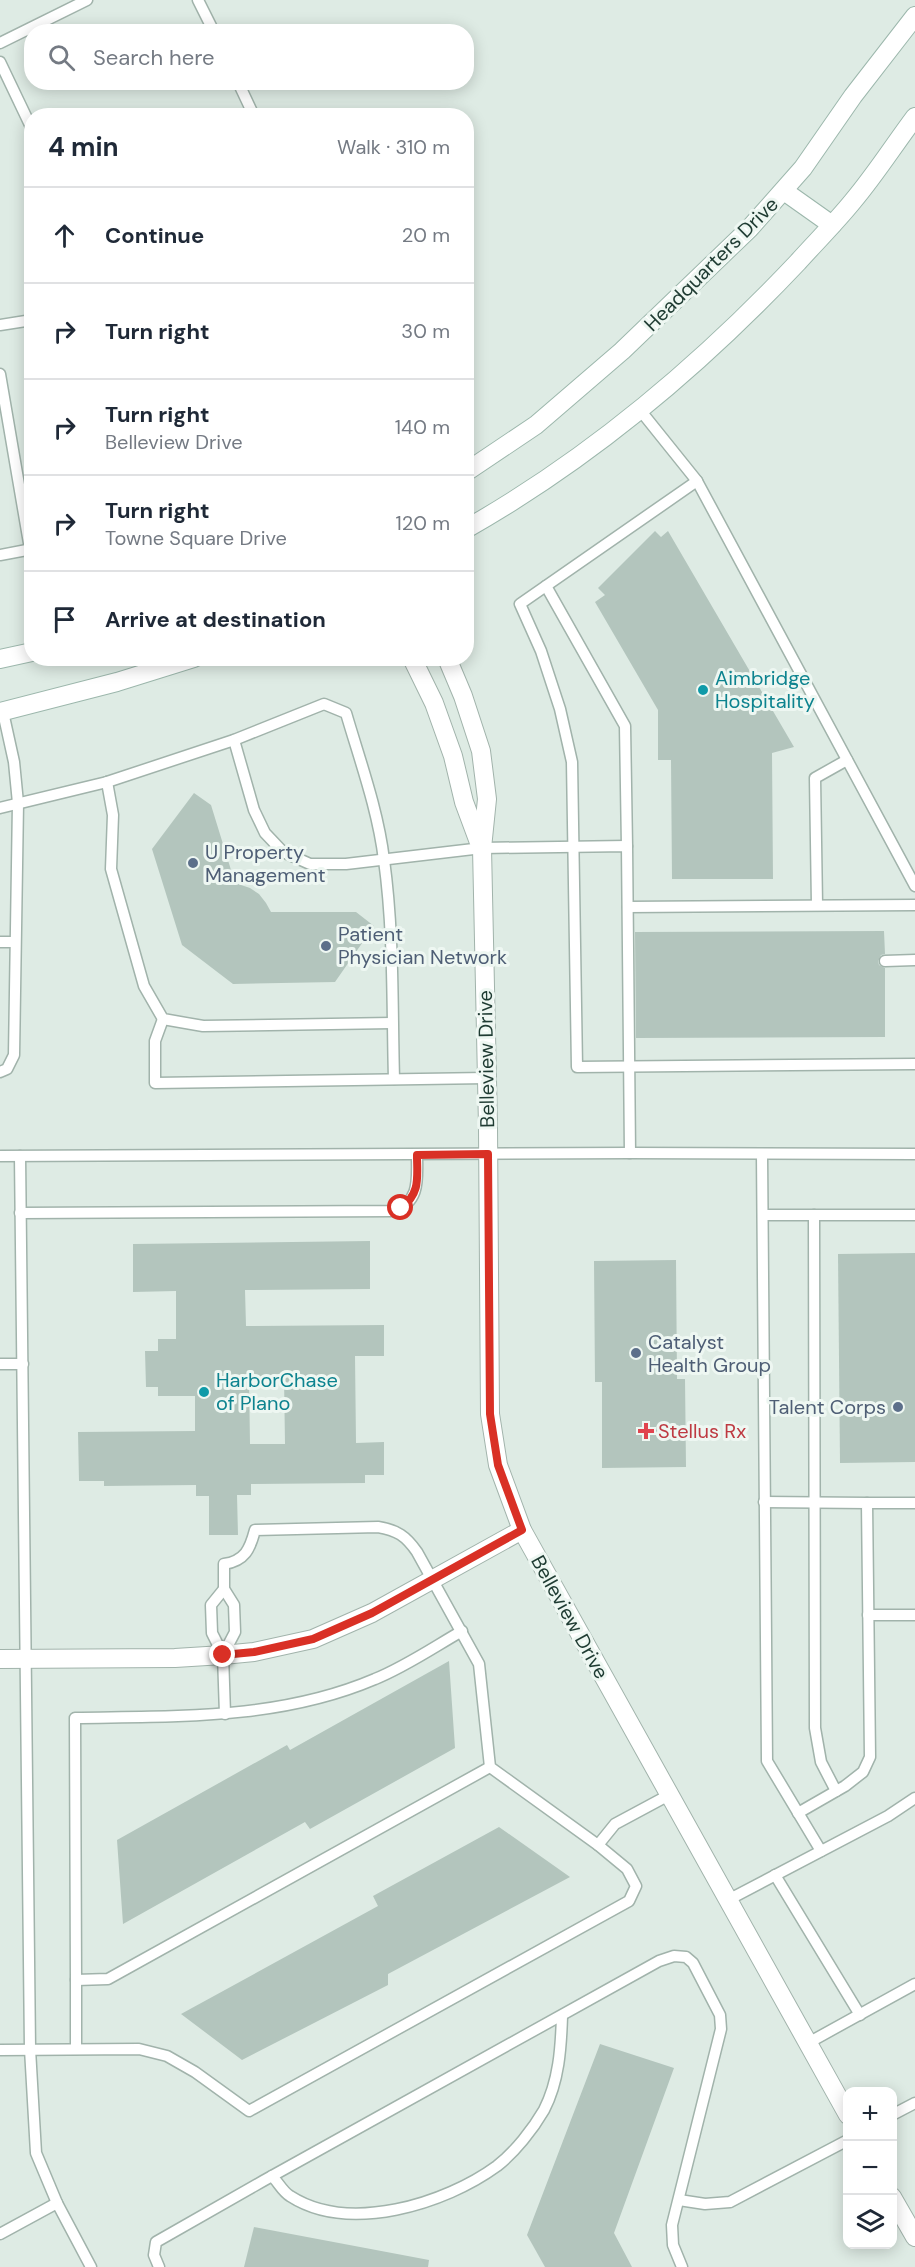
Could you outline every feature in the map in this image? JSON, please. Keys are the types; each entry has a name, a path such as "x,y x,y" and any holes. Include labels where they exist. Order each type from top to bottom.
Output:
{"street":[{"name":"Headquarters Drive","path":"474,467 536,425 622,351 706,271 804,168 853,96 915,16"},
{"path":"474,524 549,479 612,434 721,340 854,201 915,117"},
{"path":"784,191 832,225"},
{"path":"0,659 24,654"},
{"path":"1,708 117,682 168,666"},
{"name":"Belleview Drive","path":"416,666 434,703 453,756 464,802 482,848"},
{"name":"Belleview Drive","path":"450,666 481,751 487,799 482,848 490,1414 498,1465 522,1530 843,2106"},
{"path":"0,1659 175,1658 223,1655 254,1652 313,1639 372,1613 522,1530"},
{"path":"897,2206 915,2237"}],"lane":[{"path":"38,24 87,0"},
{"path":"198,0 210,24"},
{"path":"0,43 24,31"},
{"path":"0,62 24,112"},
{"path":"242,90 250,108"},
{"path":"0,325 24,321"},
{"path":"0,374 24,509"},
{"path":"640,410 697,480 915,886"},
{"path":"697,480 520,604 541,651 560,709 572,762 577,1067 915,1064"},
{"path":"0,555 24,550"},
{"path":"546,586 625,726 630,1153"},
{"path":"0,808 108,782 234,740 324,704 346,713 371,800 384,858 390,926 394,1079"},
{"path":"0,1072 7,1068 14,1055 18,803 14,762 1,708"},
{"path":"234,740 254,810 266,832 283,852 310,864 346,864 482,848 627,846"},
{"path":"817,905 815,778 847,760"},
{"path":"108,782 113,815 111,869 144,986 163,1019 202,1026 392,1023"},
{"path":"628,907 915,905"},
{"path":"0,942 14,942"},
{"path":"885,961 915,960"},
{"path":"163,1019 155,1041 155,1083 487,1078"},
{"path":"762,1154 767,1761 821,1851"},
{"path":"0,1156 915,1154"},
{"path":"20,1213 393,1210 401,1208 411,1200 417,1186 417,1155"},
{"path":"20,1156 30,2049 36,2153 57,2203 91,2267"},
{"path":"763,1215 915,1215"},
{"path":"814,1215 815,1728 821,1762 836,1791"},
{"path":"0,1364 23,1364"},
{"path":"764,1502 915,1503"},
{"path":"798,1813 863,1772 870,1757 867,1503"},
{"path":"0,2050 139,2049 167,2056 195,2072 249,2111 629,1901 636,1886 627,1869 598,1845 490,1767 479,1664 406,1537 392,1529 378,1527 255,1530 250,1549 235,1562 224,1564 224,1589 234,1605 235,1632 223,1655"},
{"path":"224,1589 211,1605 212,1633 223,1655 225,1714"},
{"path":"868,1615 915,1615"},
{"path":"76,2049 75,1718 261,1711 342,1691 376,1679 462,1631"},
{"path":"76,1980 108,1979 490,1767"},
{"path":"598,1845 615,1824 669,1795"},
{"path":"728,1900 888,1816 915,1798"},
{"path":"775,1875 860,2015"},
{"path":"159,2267 154,2255 156,2242 272,2175 659,1961 674,1956 686,1957 693,1963 720,2015 722,2029 672,2225 673,2245 682,2267"},
{"path":"808,2043 915,1984"},
{"path":"272,2175 288,2196 310,2206 336,2212 402,2209 449,2194 498,2165 521,2142 544,2109 557,2073 562,2016"},
{"path":"897,2112 915,2103"},
{"path":"679,2200 705,2204 730,2202 846,2141"},
{"path":"0,2234 57,2203"}],"building":[{"name":"Aimbridge Hospitality","path":"655,531 661,537 668,531 794,747 772,753 773,879 672,879 671,760 658,760 658,710 595,602 605,595 598,588"},
{"path":"194,793 211,805 235,883 259,894 271,912 356,912 374,926 335,982 233,984 182,945 152,849"},
{"path":"884,931 885,954 881,955 878,961 879,965 885,968 885,1037 636,1038 635,932"},
{"name":"HarborChase of Plano","path":"370,1241 370,1289 245,1290 246,1326 384,1325 384,1356 355,1356 356,1443 384,1442 384,1475 365,1475 365,1483 251,1484 251,1495 237,1495 238,1535 209,1535 209,1496 196,1496 196,1485 104,1486 104,1481 79,1481 78,1432 195,1431 195,1396 158,1396 158,1387 146,1387 145,1351 158,1351 158,1339 176,1339 176,1291 133,1292 133,1244","holes":["284,1377 285,1444 250,1444 249,1378"]},
{"path":"915,1253 915,1462 840,1463 838,1254"},
{"path":"676,1260 677,1379 685,1379 686,1467 602,1468 602,1382 595,1382 594,1261"},
{"path":"449,1661 455,1748 310,1829 305,1822 123,1924 117,1840 287,1745 290,1750"},
{"path":"499,1827 570,1877 388,1974 388,1985 242,2060 181,2014 378,1906 373,1896"},
{"path":"600,2044 674,2068 614,2233 632,2267 545,2267 527,2235"},
{"path":"254,2227 429,2260 428,2267 244,2267"}],"place":[{"name":"Aimbridge Hospitality","path":"703,690"},
{"name":"U Property Management","path":"193,863"},
{"name":"Patient Physician Network","path":"326,946"},
{"name":"Catalyst Health Group","path":"636,1353"},
{"name":"HarborChase of Plano","path":"204,1392"},
{"name":"Talent Corps","path":"898,1407"},
{"name":"Stellus Rx","path":"646,1431"}],"route":[{"path":"223,1655 254,1652 313,1639 372,1613 522,1530 498,1465 490,1414 488,1154 417,1155 417,1186 411,1200 401,1208"}]}
